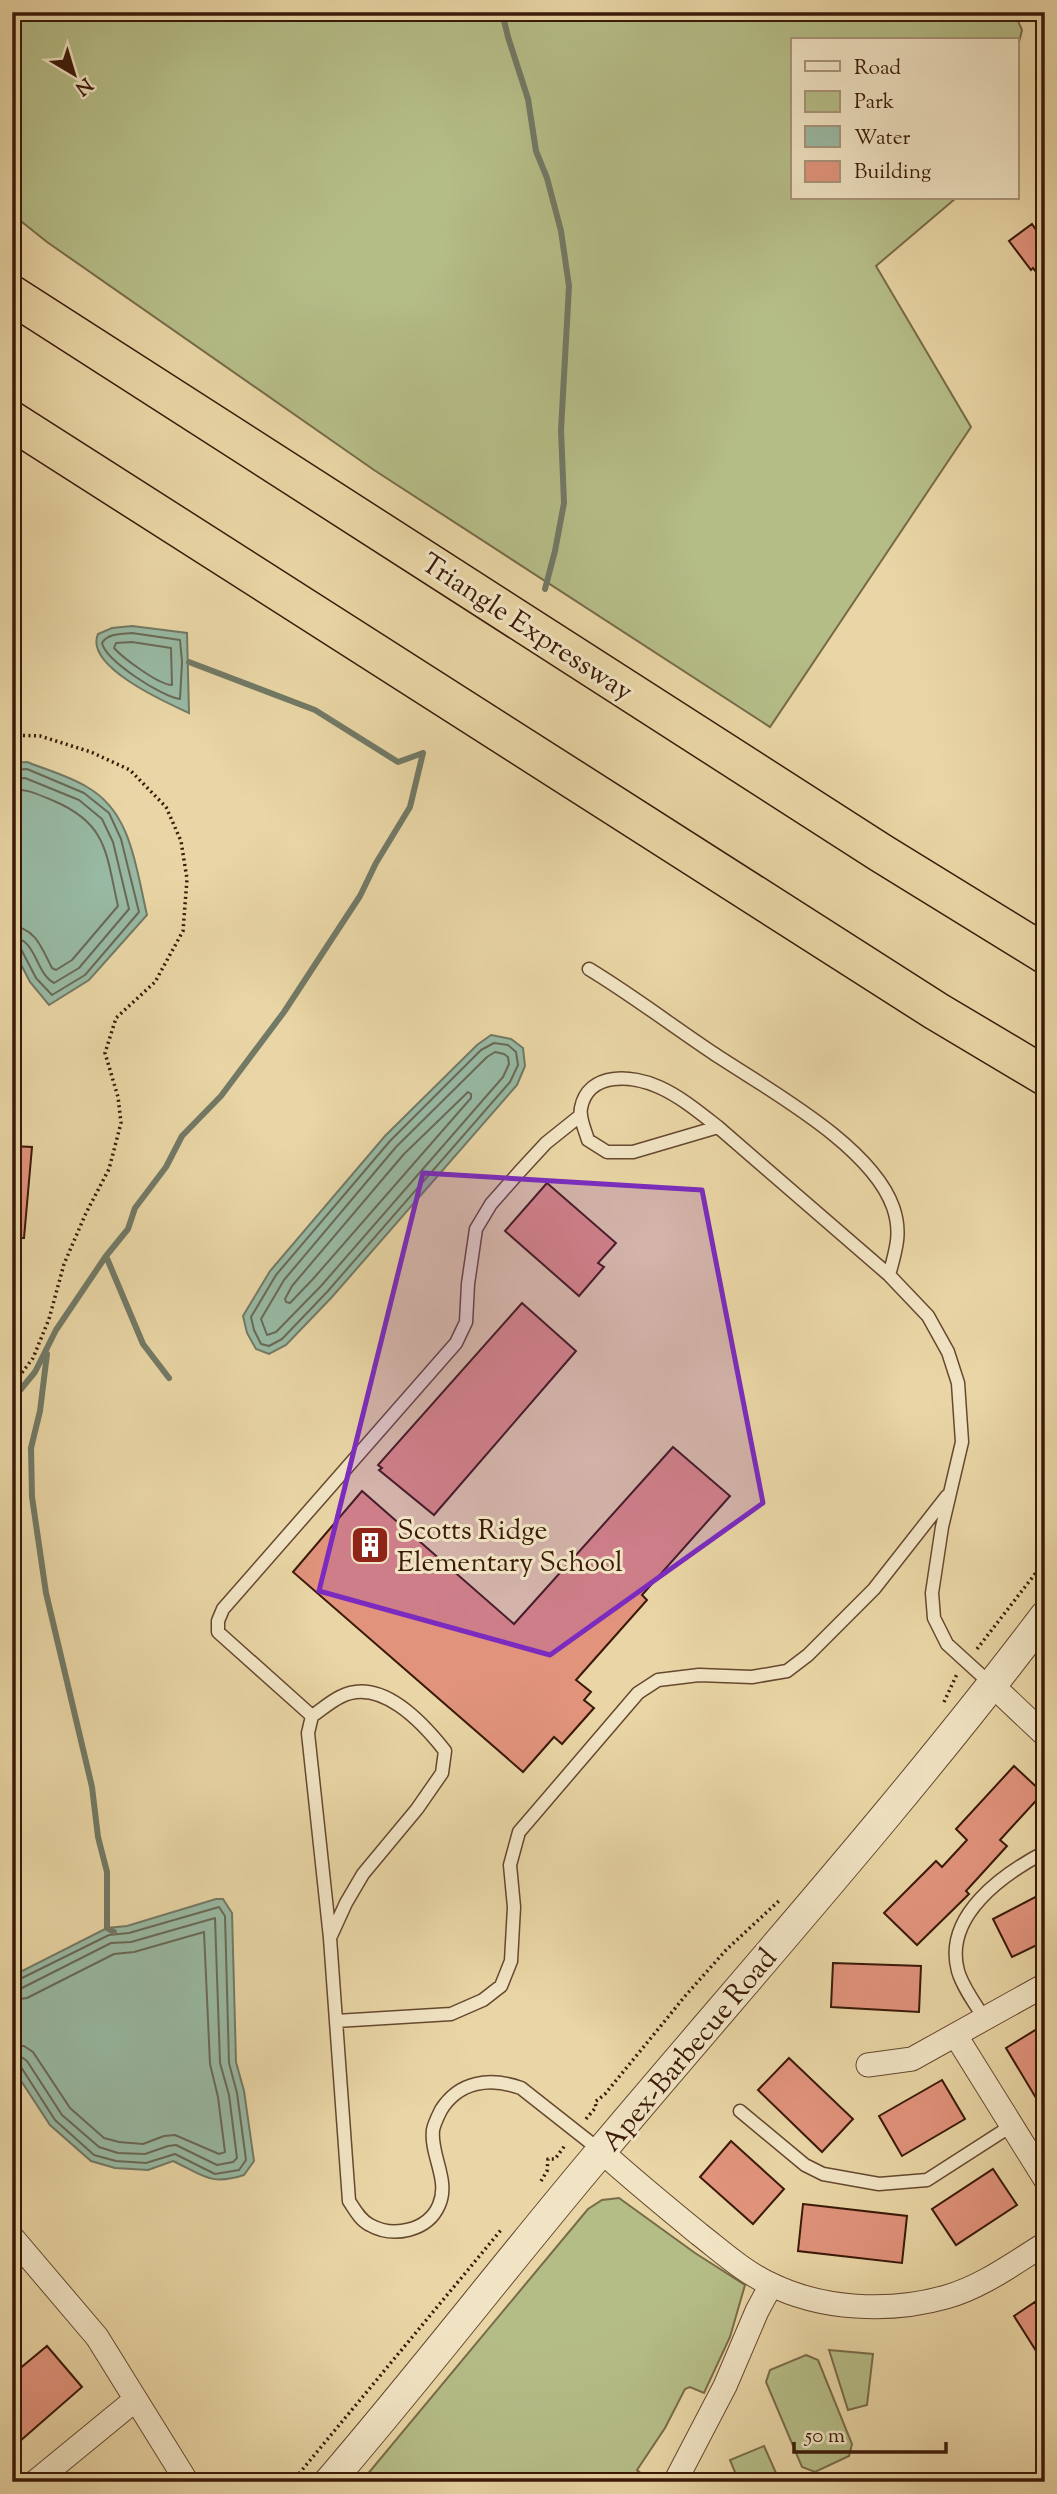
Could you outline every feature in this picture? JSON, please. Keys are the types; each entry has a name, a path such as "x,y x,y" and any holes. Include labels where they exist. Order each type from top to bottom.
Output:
{"highway":[{"name":"Triangle Expressway","path":"12,295 881,853 1045,954"},
{"path":"12,421 858,961 1045,1076"}],"street":[{"name":"Apex-Barbecue Road","path":"329,2482 601,2151 862,1844 1045,1616"},
{"path":"992,1685 1045,1735"},
{"path":"868,2064 912,2059 1045,1985"},
{"path":"956,2036 1045,2179"},
{"path":"601,2151 736,2263 771,2285 835,2303 862,2306 909,2305 948,2297 982,2282 1045,2244"},
{"path":"12,2237 97,2337 187,2482"},
{"path":"675,2482 725,2386 771,2285"},
{"path":"35,2482 135,2400"}],"lane":[{"path":"589,969 833,1133 870,1168 893,1206 899,1239 889,1275"},
{"path":"718,1127 633,1152 607,1152 588,1139 580,1110 587,1093 600,1082 630,1078 658,1087 691,1105 718,1127 889,1275 928,1316 948,1352 958,1383 962,1442 942,1527 932,1593 934,1618 947,1644 992,1685"},
{"path":"312,1716 218,1632 218,1621 223,1609 456,1343 466,1322 476,1229 491,1204 530,1160 546,1143 581,1115"},
{"path":"336,2021 451,2014 483,2000 500,1986 511,1961 514,1907 510,1865 519,1832 638,1693 658,1680 699,1675 751,1676 787,1671 808,1655 874,1589 950,1493"},
{"path":"330,1938 363,1874 417,1809 442,1773 445,1751 429,1730 398,1704 366,1691 341,1696 312,1716 308,1733 330,1938 349,2201 358,2216 369,2225 382,2230 399,2232 420,2226 440,2204 443,2186 434,2149 433,2130 446,2104 466,2086 489,2082 506,2083 521,2088 601,2151"},
{"path":"985,2019 958,1972 955,1949 961,1930 972,1909 1000,1880 1045,1852"},
{"path":"740,2111 805,2165 823,2174 879,2184 927,2179 1011,2126"}],"path":[{"path":"12,735 40,736 91,752 130,770 166,807 181,841 187,879 183,931 155,982 116,1018 105,1053 118,1097 121,1123 110,1169 86,1213 64,1264 49,1319 33,1358 12,1386"},
{"path":"985,1639 1045,1561"},
{"path":"944,1703 955,1676"},
{"path":"596,2107 595,2102 605,2094 726,1950 790,1891"},
{"path":"541,2182 547,2171 548,2159 555,2159"},
{"path":"292,2482 508,2221"}],"highlighted area":[{"path":"423,1173 702,1190 763,1503 550,1655 319,1591"}],"green space":[{"path":"12,12 1014,12 1022,30 1018,46 1018,38 791,38 791,200 954,200 876,266 971,427 770,727 374,470 47,242 12,214"},
{"path":"619,2198 745,2285 730,2337 704,2393 690,2387 685,2389 665,2428 637,2470 651,2482 596,2482 591,2475 581,2482 361,2482 588,2209 602,2200"},
{"path":"829,2350 873,2354 867,2405 848,2410"},
{"path":"806,2355 818,2360 852,2444 849,2456 815,2472 802,2467 766,2382 770,2370"},
{"path":"764,2446 780,2482 739,2482 730,2460"}],"water":[{"path":"132,626 187,633 189,713 146,692 114,670 103,658 97,646 98,634 112,628"},
{"path":"27,762 87,787 114,811 130,843 147,915 89,980 49,1005 30,982 12,947 12,763"},
{"path":"491,1035 511,1039 523,1048 525,1066 517,1085 332,1297 286,1345 269,1354 256,1349 247,1333 243,1316 270,1271 385,1136 477,1045"},
{"path":"223,1899 232,1913 236,2062 244,2091 254,2161 244,2175 215,2179 173,2161 148,2170 115,2168 91,2161 50,2125 12,2067 12,1976 107,1928 127,1926"}],"building":[{"path":"1032,224 1045,243 1045,284 1009,241"},
{"path":"12,1146 32,1147 24,1238 12,1238"},
{"path":"547,1183 616,1243 598,1263 604,1267 579,1296 505,1231"},
{"path":"522,1303 576,1351 434,1515 379,1470 382,1468 378,1465"},
{"name":"Scotts Ridge Elementary School","path":"673,1447 730,1496 642,1595 647,1600 576,1680 591,1692 584,1700 594,1708 562,1744 554,1737 523,1772 293,1572 362,1491 514,1624"},
{"path":"1014,1766 1043,1793 1000,1840 1007,1846 966,1891 969,1894 917,1945 884,1913 936,1861 942,1867 967,1840 956,1829"},
{"path":"1045,1892 1045,1941 1012,1957 993,1919"},
{"path":"833,1963 921,1966 919,2012 831,2007"},
{"path":"1045,2024 1045,2113 1006,2048"},
{"path":"789,2058 853,2119 822,2152 758,2090"},
{"path":"942,2080 965,2119 902,2156 879,2116"},
{"path":"731,2141 784,2189 753,2224 700,2177"},
{"path":"993,2169 1017,2205 956,2245 932,2209"},
{"path":"803,2204 907,2216 902,2263 798,2251"},
{"path":"1035,2302 1045,2318 1045,2365 1014,2316"},
{"path":"47,2346 82,2387 12,2448 12,2375"}],"waterway":[{"path":"502,12 528,99 536,151 547,178 561,231 569,286 561,430 564,503 545,589"},
{"path":"189,662 315,710 398,762 423,753"},
{"path":"12,1400 35,1372 56,1330 106,1256 128,1229 135,1208 166,1167 182,1136 221,1096 284,1012 360,896 376,863 410,807 423,753"},
{"path":"106,1256 143,1344 169,1378"},
{"path":"47,1354 40,1411 31,1448 32,1497 46,1593 92,1787 98,1837 107,1872 107,1928 114,1932"}],"place":[{"name":"Scotts Ridge Elementary School","path":"370,1545"}]}
